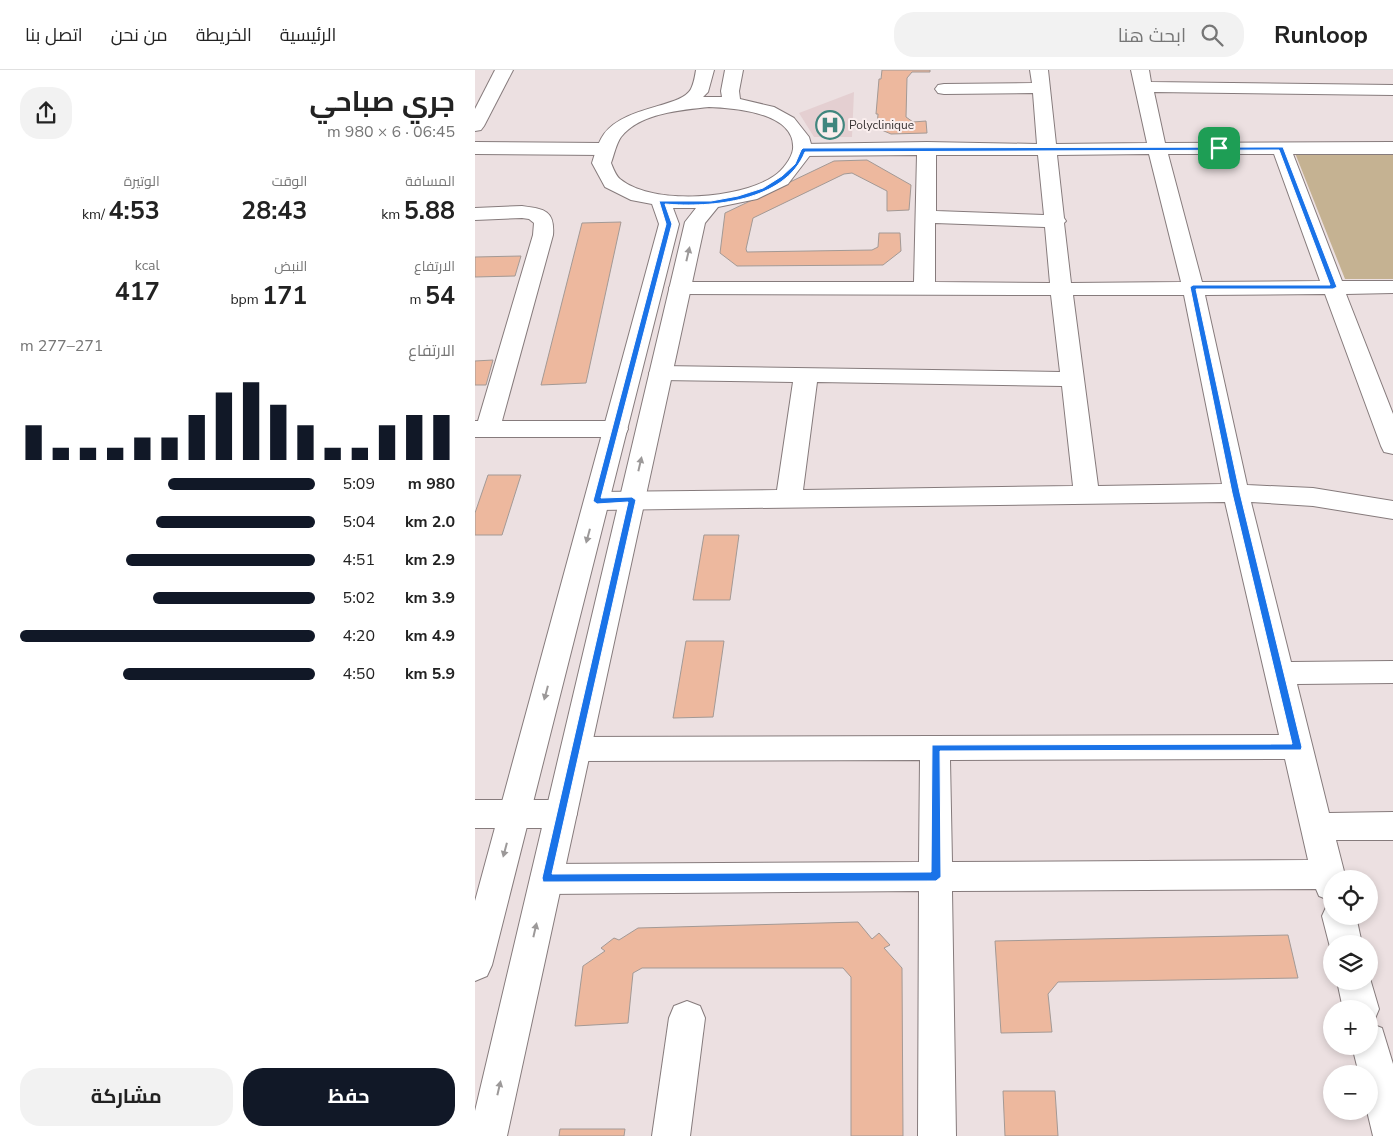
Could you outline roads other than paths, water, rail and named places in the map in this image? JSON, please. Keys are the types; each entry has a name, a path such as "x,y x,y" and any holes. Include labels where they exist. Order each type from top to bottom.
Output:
{"street":[{"path":"475,126 504,70"},
{"path":"685,104 699,92 705,70"},
{"path":"732,103 730,91 734,70"},
{"path":"1328,870 1236,493 1193,287 1157,148 1142,78 1393,90"},
{"path":"944,89 1040,79 1056,221 1061,289 1087,495"},
{"path":"732,103 756,107 777,114 792,124 801,137 803,150 798,164 784,178 765,189 739,198 711,203 685,204 661,202 637,196 619,187 606,176 600,163 602,149 612,134 631,121 656,110 685,104 732,103"},
{"path":"475,148 602,149"},
{"path":"803,150 927,148 1393,148"},
{"path":"924,288 927,148"},
{"path":"1281,148 1393,446"},
{"path":"475,965 669,224 661,202"},
{"path":"488,1136 695,222 711,203"},
{"path":"475,214 522,212 535,214 544,221 543,235 482,429 616,429"},
{"path":"925,217 1056,221"},
{"path":"680,288 1061,289 1393,287"},
{"path":"661,373 1073,379"},
{"path":"789,498 806,375"},
{"path":"597,501 1236,493 1313,497 1393,510"},
{"path":"1280,673 1393,672"},
{"path":"576,749 1298,747"},
{"path":"935,748 937,1136"},
{"path":"475,814 561,814"},
{"path":"1317,827 1393,826"},
{"path":"546,878 936,877 1323,880"},
{"path":"671,1136 687,1018"},
{"path":"1373,1055 1392,1136"}],"place":[{"name":"Polyclinique","path":"830,125"}]}
